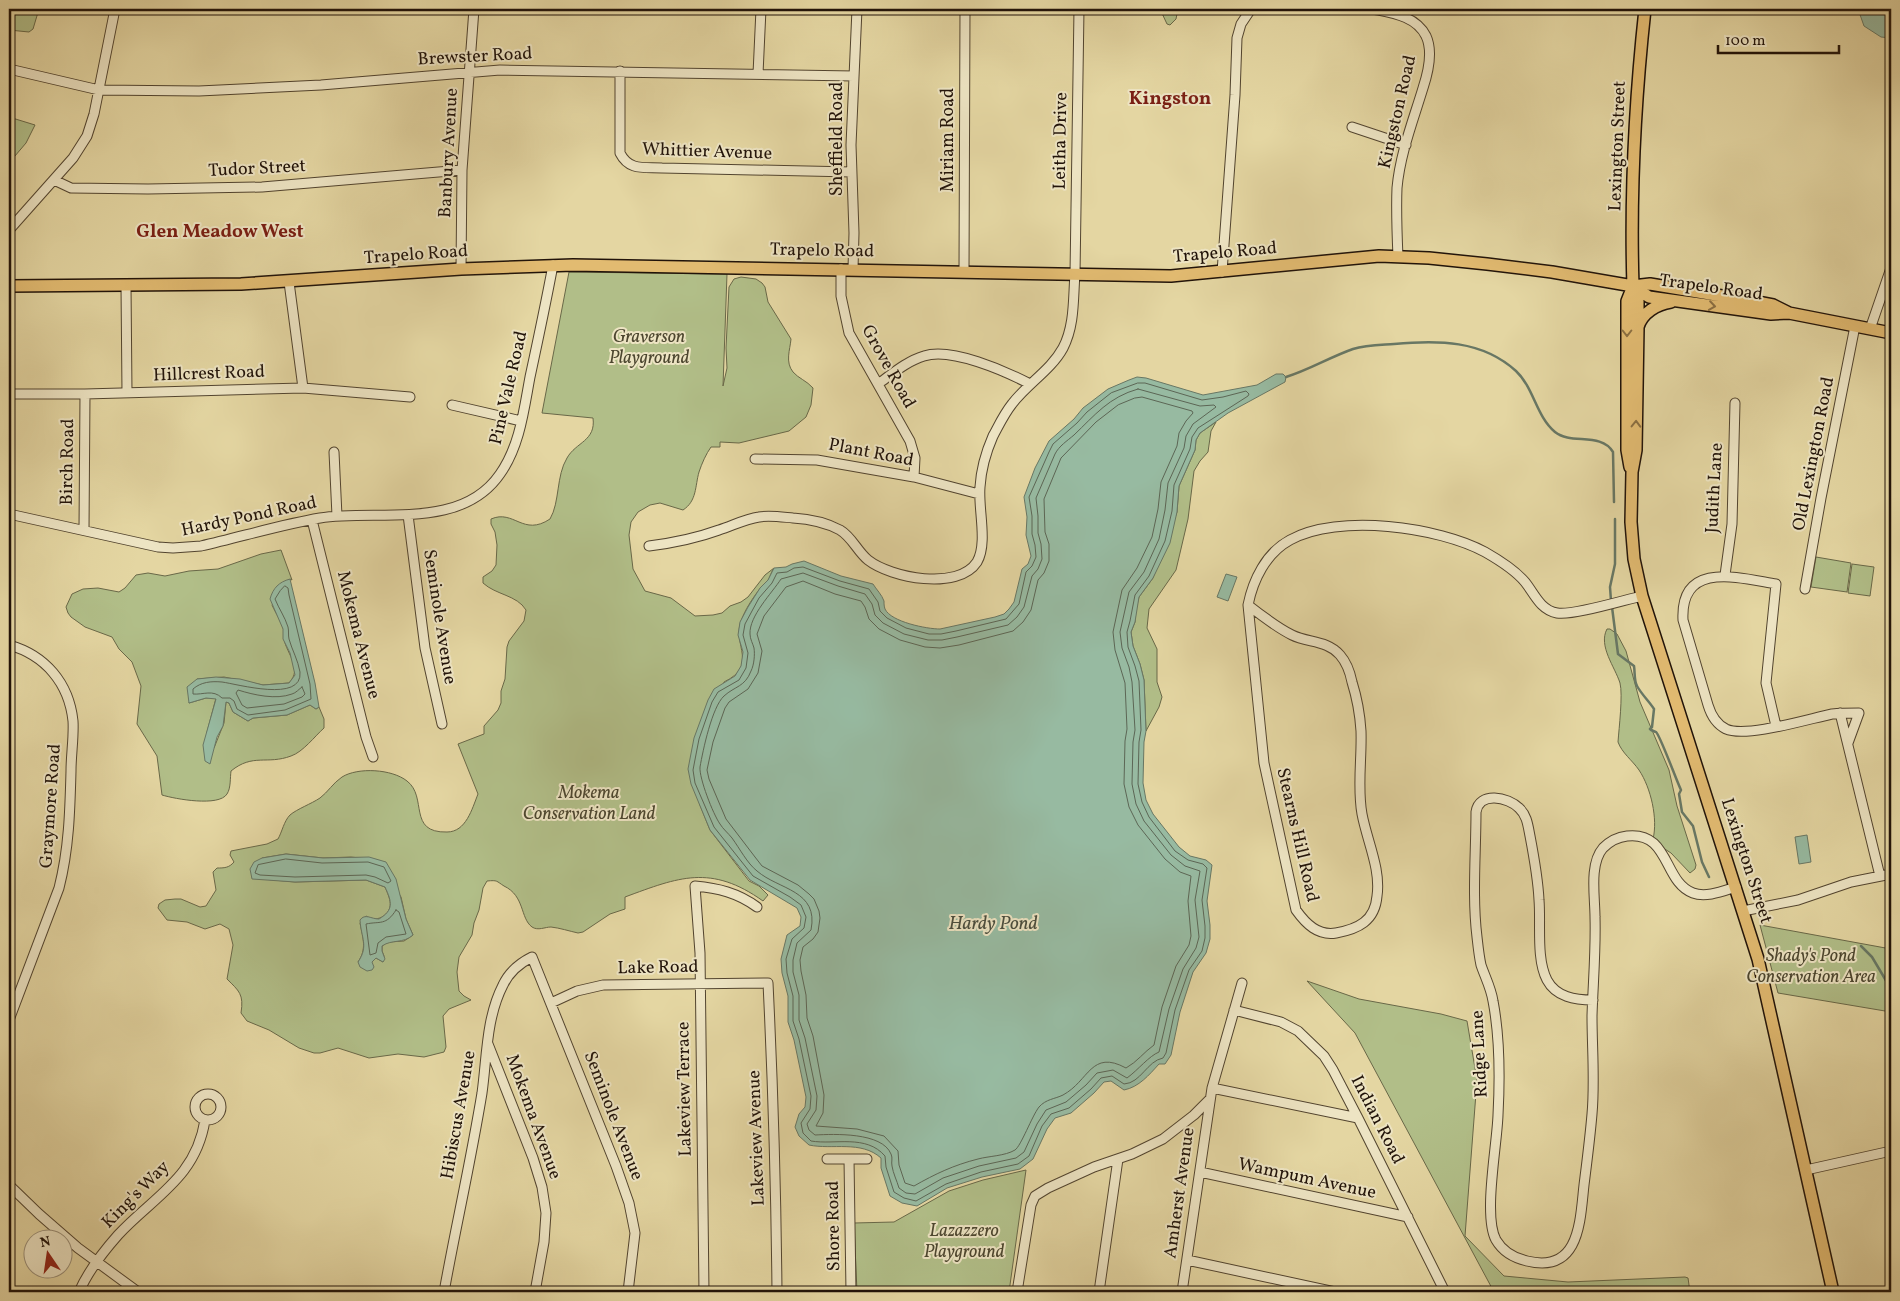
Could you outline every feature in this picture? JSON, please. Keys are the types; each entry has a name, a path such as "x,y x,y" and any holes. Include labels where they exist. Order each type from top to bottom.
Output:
{"main road":[{"name":"Lexington Street","path":"1645,9 1633,142 1633,286 1638,301 1636,450 1632,472 1632,540 1634,560 1642,596 1736,887 1765,988 1833,1292"},
{"name":"Trapelo Road","path":"9,286 222,285 289,282 460,269 553,265 1172,276 1343,258 1398,257 1428,258 1516,268 1633,286 1650,284 1773,305 1789,313"},
{"name":"Trapelo Road","path":"1633,286 1649,297 1771,314 1789,313 1891,333"},
{"name":"Lexington Street","path":"1632,472 1626,450 1627,301 1633,286"},
{"path":"1638,327 1647,313 1656,306 1680,301"}],"street":[{"path":"9,230 73,158 87,136 100,90 115,9"},
{"name":"Banbury Avenue","path":"460,269 462,170 474,9"},
{"path":"758,74 761,9"},
{"name":"Sheffield Road","path":"847,269 854,233 850,145 857,9"},
{"name":"Miriam Road","path":"964,272 965,9"},
{"name":"Leitha Drive","path":"1075,274 1079,9"},
{"path":"1222,272 1237,38 1240,24 1251,9"},
{"name":"Kingston Road","path":"1373,9 1399,14 1412,21 1426,36 1427,41 1429,62 1406,145 1398,187 1398,257"},
{"name":"Brewster Road","path":"9,69 100,90 244,90 500,70 854,76"},
{"name":"Whittier Avenue","path":"620,71 620,153 628,164 662,168 852,172"},
{"path":"1352,126 1406,145"},
{"name":"Tudor Street","path":"54,180 71,188 262,187 462,170"},
{"name":"Pine Vale Road","path":"467,503 488,488 501,473 513,451 521,421 553,265"},
{"path":"1870,329 1891,268"},
{"name":"Grove Road","path":"847,269 841,296 849,332 910,441 915,458 914,477"},
{"path":"650,546 670,544 759,517 816,520 840,531 870,561 907,576 944,580 967,570 976,564 980,555 982,539 980,494 982,467 990,444 1012,403 1062,349 1068,336 1074,298 1075,274"},
{"path":"289,282 303,388"},
{"path":"126,286 127,393"},
{"name":"Old Lexington Road","path":"1805,589 1855,326"},
{"path":"878,384 909,362 937,353 952,354 1030,384"},
{"name":"Hillcrest Road","path":"9,394 86,394 303,388 410,397"},
{"name":"Birch Road","path":"84,530 86,394"},
{"name":"Judith Lane","path":"1725,575 1732,524 1735,403"},
{"path":"452,406 521,421"},
{"path":"334,452 337,516"},
{"name":"Plant Road","path":"755,459 817,460 914,477 980,494"},
{"name":"Hardy Pond Road","path":"9,514 158,547 186,548 312,520 337,516 439,512 467,503"},
{"name":"Seminole Avenue","path":"408,514 425,648 442,724"},
{"name":"Mokema Avenue","path":"312,520 366,737 374,757"},
{"name":"Stearns Hill Road","path":"1248,605 1300,639 1330,646 1348,668 1355,693 1361,730 1360,785 1362,814 1376,873 1378,897 1368,920 1360,927 1331,934 1316,930 1304,922 1296,910 1264,763 1248,605 1251,589 1262,568 1274,552 1289,540 1311,531 1356,526 1388,526 1408,529 1466,544 1485,552 1509,568 1525,582 1545,608 1557,613 1605,605 1642,596"},
{"path":"1776,726 1766,683 1776,584 1725,575 1707,578 1691,589 1685,599 1683,609 1684,620 1708,705 1715,720 1727,729 1748,732 1840,713 1858,713 1848,743"},
{"name":"Graymore Road","path":"9,645 34,655 44,661 52,670 68,700 73,728 70,802 64,867 59,888 9,1020"},
{"path":"1840,713 1880,876"},
{"name":"Ridge Lane","path":"1593,1000 1569,998 1552,987 1546,979 1541,959 1537,876 1527,824 1518,807 1510,802 1488,798 1481,800 1477,804 1476,812 1476,919 1481,965 1491,990 1494,1004 1499,1076 1497,1131 1490,1215 1496,1240 1507,1252 1522,1260 1543,1263 1558,1259 1573,1247 1581,1213 1592,1115 1593,1000 1596,945 1595,867 1601,851 1607,845 1624,836 1645,838 1663,852 1675,877 1691,892 1701,895 1736,887"},
{"path":"1743,911 1798,900 1852,882 1891,874"},
{"name":"Lakeview Terrace","path":"704,1292 700,953 695,886 714,888 732,893 746,899 757,907"},
{"name":"Seminole Avenue","path":"532,956 616,1166 631,1212 635,1233 628,1292"},
{"name":"Hibiscus Avenue","path":"444,1292 482,1093 492,1014 503,985 511,972 532,956"},
{"name":"Lake Road","path":"551,1003 576,992 603,985 768,983"},
{"name":"Lakeview Avenue","path":"768,983 774,1110 778,1292"},
{"name":"Amherst Avenue","path":"1182,1292 1210,1098 1242,984"},
{"name":"Indian Road","path":"1234,1010 1281,1022 1298,1031 1324,1056 1358,1118 1445,1292"},
{"name":"Mokema Avenue","path":"488,1042 533,1158 542,1187 546,1213 544,1242 535,1292"},
{"path":"1212,1088 1358,1118"},
{"path":"1018,1292 1030,1213 1035,1196 1094,1167 1118,1160 1163,1139 1194,1115 1210,1098"},
{"name":"King's Way","path":"79,1292 96,1261 118,1235 175,1182 201,1140 205,1120"},
{"path":"1806,1170 1891,1154"},
{"name":"Shore Road","path":"827,1159 867,1159"},
{"name":"Shore Road","path":"849,1159 851,1292"},
{"path":"1099,1292 1118,1160"},
{"name":"Wampum Avenue","path":"1200,1172 1408,1217"},
{"path":"9,1185 58,1231 140,1292"},
{"path":"1187,1260 1335,1292"}],"green space":[{"path":"9,9 39,9 33,29 29,32 9,30"},
{"path":"1160,9 1178,9 1176,19 1170,25 1167,24"},
{"path":"9,117 35,125 26,143 9,163"},
{"path":"569,272 727,274 723,386 727,368 729,287 734,279 741,277 756,279 762,283 765,287 768,302 791,339 789,364 795,374 813,388 811,405 806,417 789,431 739,443 720,442 720,447 711,447 701,465 695,493 688,506 683,510 660,503 650,505 638,512 631,522 629,535 633,569 645,591 671,598 695,616 722,613 730,606 741,602 748,597 765,575 774,568 767,582 751,601 741,621 739,638 742,662 740,669 724,682 700,805 710,830 749,881 759,886 768,895 763,901 744,889 711,878 679,880 625,897 625,909 610,914 583,932 578,933 551,927 539,929 532,927 528,923 516,895 497,881 487,881 483,888 472,935 459,957 457,972 459,991 471,1000 449,1009 443,1016 446,1047 444,1052 424,1057 398,1054 369,1058 338,1048 314,1053 299,1048 269,1030 247,1021 241,1013 242,1001 240,993 227,979 233,945 229,929 220,924 205,929 187,922 167,920 158,908 159,904 165,900 181,899 200,907 206,906 216,890 213,872 217,868 226,867 234,862 230,855 231,851 267,844 278,839 290,815 320,798 339,779 349,774 375,771 401,777 413,788 422,821 427,827 435,831 454,831 464,824 471,813 478,794 458,744 484,734 484,726 498,710 505,679 507,647 509,641 524,621 526,610 517,601 483,583 483,577 492,571 496,565 497,545 491,519 506,517 533,525 541,524 550,519 555,505 561,473 567,458 588,437 593,426 593,418 542,413","holes":["286,854 323,858 351,857 378,860 401,897 406,919 413,935 404,941 388,942 382,946 383,962 376,958 372,962 358,962 363,953 360,923 366,916 378,919 389,911 390,900 385,887 366,880 295,882 252,878 262,858"]},
{"path":"1216,422 1211,431 1208,452 1194,471 1188,519 1176,570 1149,609 1147,628 1157,649 1157,682 1162,697 1159,707 1146,731 1144,680 1133,646 1131,632 1135,622 1136,609 1139,597 1153,578 1177,512 1179,486 1195,450 1196,440 1200,433"},
{"path":"281,550 292,580 290,579 272,605 283,628 286,645 293,661 295,672 293,677 289,683 263,685 224,677 197,679 189,703 206,698 216,698 207,732 214,748 224,723 226,702 229,703 233,712 248,721 253,718 287,715 310,705 316,709 319,707 324,719 324,728 304,747 291,756 275,760 246,762 231,771 229,789 222,798 196,801 162,795 157,756 137,724 141,686 132,662 119,649 112,637 85,627 71,617 66,607 72,594 83,589 98,588 119,592 136,575 148,573 165,576 189,571 218,569 261,554"},
{"path":"1816,557 1851,563 1847,592 1811,587"},
{"path":"1852,564 1874,567 1870,596 1848,593"},
{"path":"1607,629 1617,634 1626,651 1640,702 1669,770 1677,806 1696,865 1695,869 1690,873 1671,853 1653,839 1655,822 1650,794 1639,770 1618,742 1621,688 1606,649 1605,636"},
{"name":"Shady's Pond Conservation Area","path":"1760,925 1891,949 1891,1012 1778,993"},
{"path":"1307,981 1359,999 1441,1014 1467,1021 1477,1080 1465,1236 1504,1276 1568,1282 1685,1277 1688,1278 1690,1292 1494,1292 1355,1033"},
{"name":"Lazazzero Playground","path":"1026,1170 1009,1292 857,1292 854,1223 894,1222 949,1191 983,1180"}],"water":[{"path":"1858,9 1891,9 1891,38 1881,37 1864,26"},
{"name":"Hardy Pond","path":"1276,374 1283,374 1286,377 1285,382 1228,413 1200,433 1196,440 1195,450 1179,486 1177,512 1170,543 1153,578 1139,597 1135,622 1131,632 1133,646 1144,680 1146,731 1143,783 1146,800 1153,814 1179,847 1190,856 1206,860 1212,865 1207,901 1210,939 1206,953 1193,972 1180,1012 1171,1055 1165,1064 1159,1064 1134,1086 1124,1090 1111,1081 1104,1082 1071,1113 1055,1118 1047,1129 1033,1159 1020,1169 982,1177 947,1188 917,1206 902,1203 890,1196 881,1168 881,1158 873,1152 855,1147 809,1145 799,1136 795,1127 799,1114 805,1107 806,1097 794,1040 788,1022 788,996 782,973 781,959 787,935 800,926 801,917 797,908 750,880 710,830 691,784 688,769 694,738 708,700 714,689 735,676 741,666 743,652 738,635 740,622 774,568 786,567 804,561 841,576 873,584 883,599 885,609 889,614 910,624 940,629 1004,614 1014,602 1022,569 1028,564 1031,556 1026,535 1027,517 1024,497 1035,468 1049,441 1074,419 1083,408 1108,389 1137,377 1203,395 1257,385"},
{"path":"1226,574 1237,577 1228,601 1217,597"},
{"path":"290,579 319,707 316,709 310,705 287,715 253,718 248,721 233,712 229,703 226,702 223,726 217,737 210,764 205,761 203,745 216,699 206,698 189,703 187,687 197,679 216,677 240,679 263,685 289,683 295,675 290,653 283,639 283,629 270,599 277,586"},
{"path":"1807,835 1811,862 1799,864 1795,837"},
{"path":"286,854 323,858 369,857 386,862 396,879 406,919 413,935 405,940 382,946 385,959 383,962 376,958 372,962 374,967 372,970 367,971 360,967 358,962 363,951 364,942 360,920 364,917 379,919 384,916 390,905 385,887 366,880 295,882 252,879 250,869 254,862 262,858"}],"waterway":[{"path":"1286,377 1344,352 1368,346 1427,342 1459,344 1489,353 1503,361 1522,378 1543,418 1555,432 1569,438 1594,440 1608,446 1613,452 1614,502"},
{"path":"1611,601 1610,587 1615,564 1615,519"},
{"path":"1612,607 1618,654 1634,666 1637,686 1654,709 1652,727 1650,729 1658,735 1681,790 1679,794 1682,812 1693,826 1702,862 1709,877"},
{"path":"1861,946 1872,957 1891,989"}],"district":[{"name":"Kingston","path":"1170,99"},
{"name":"Glen Meadow West","path":"220,232"}],"park label":[{"name":"Graverson Playground","path":"649,347"},
{"name":"Mokema Conservation Land","path":"589,803"}]}
